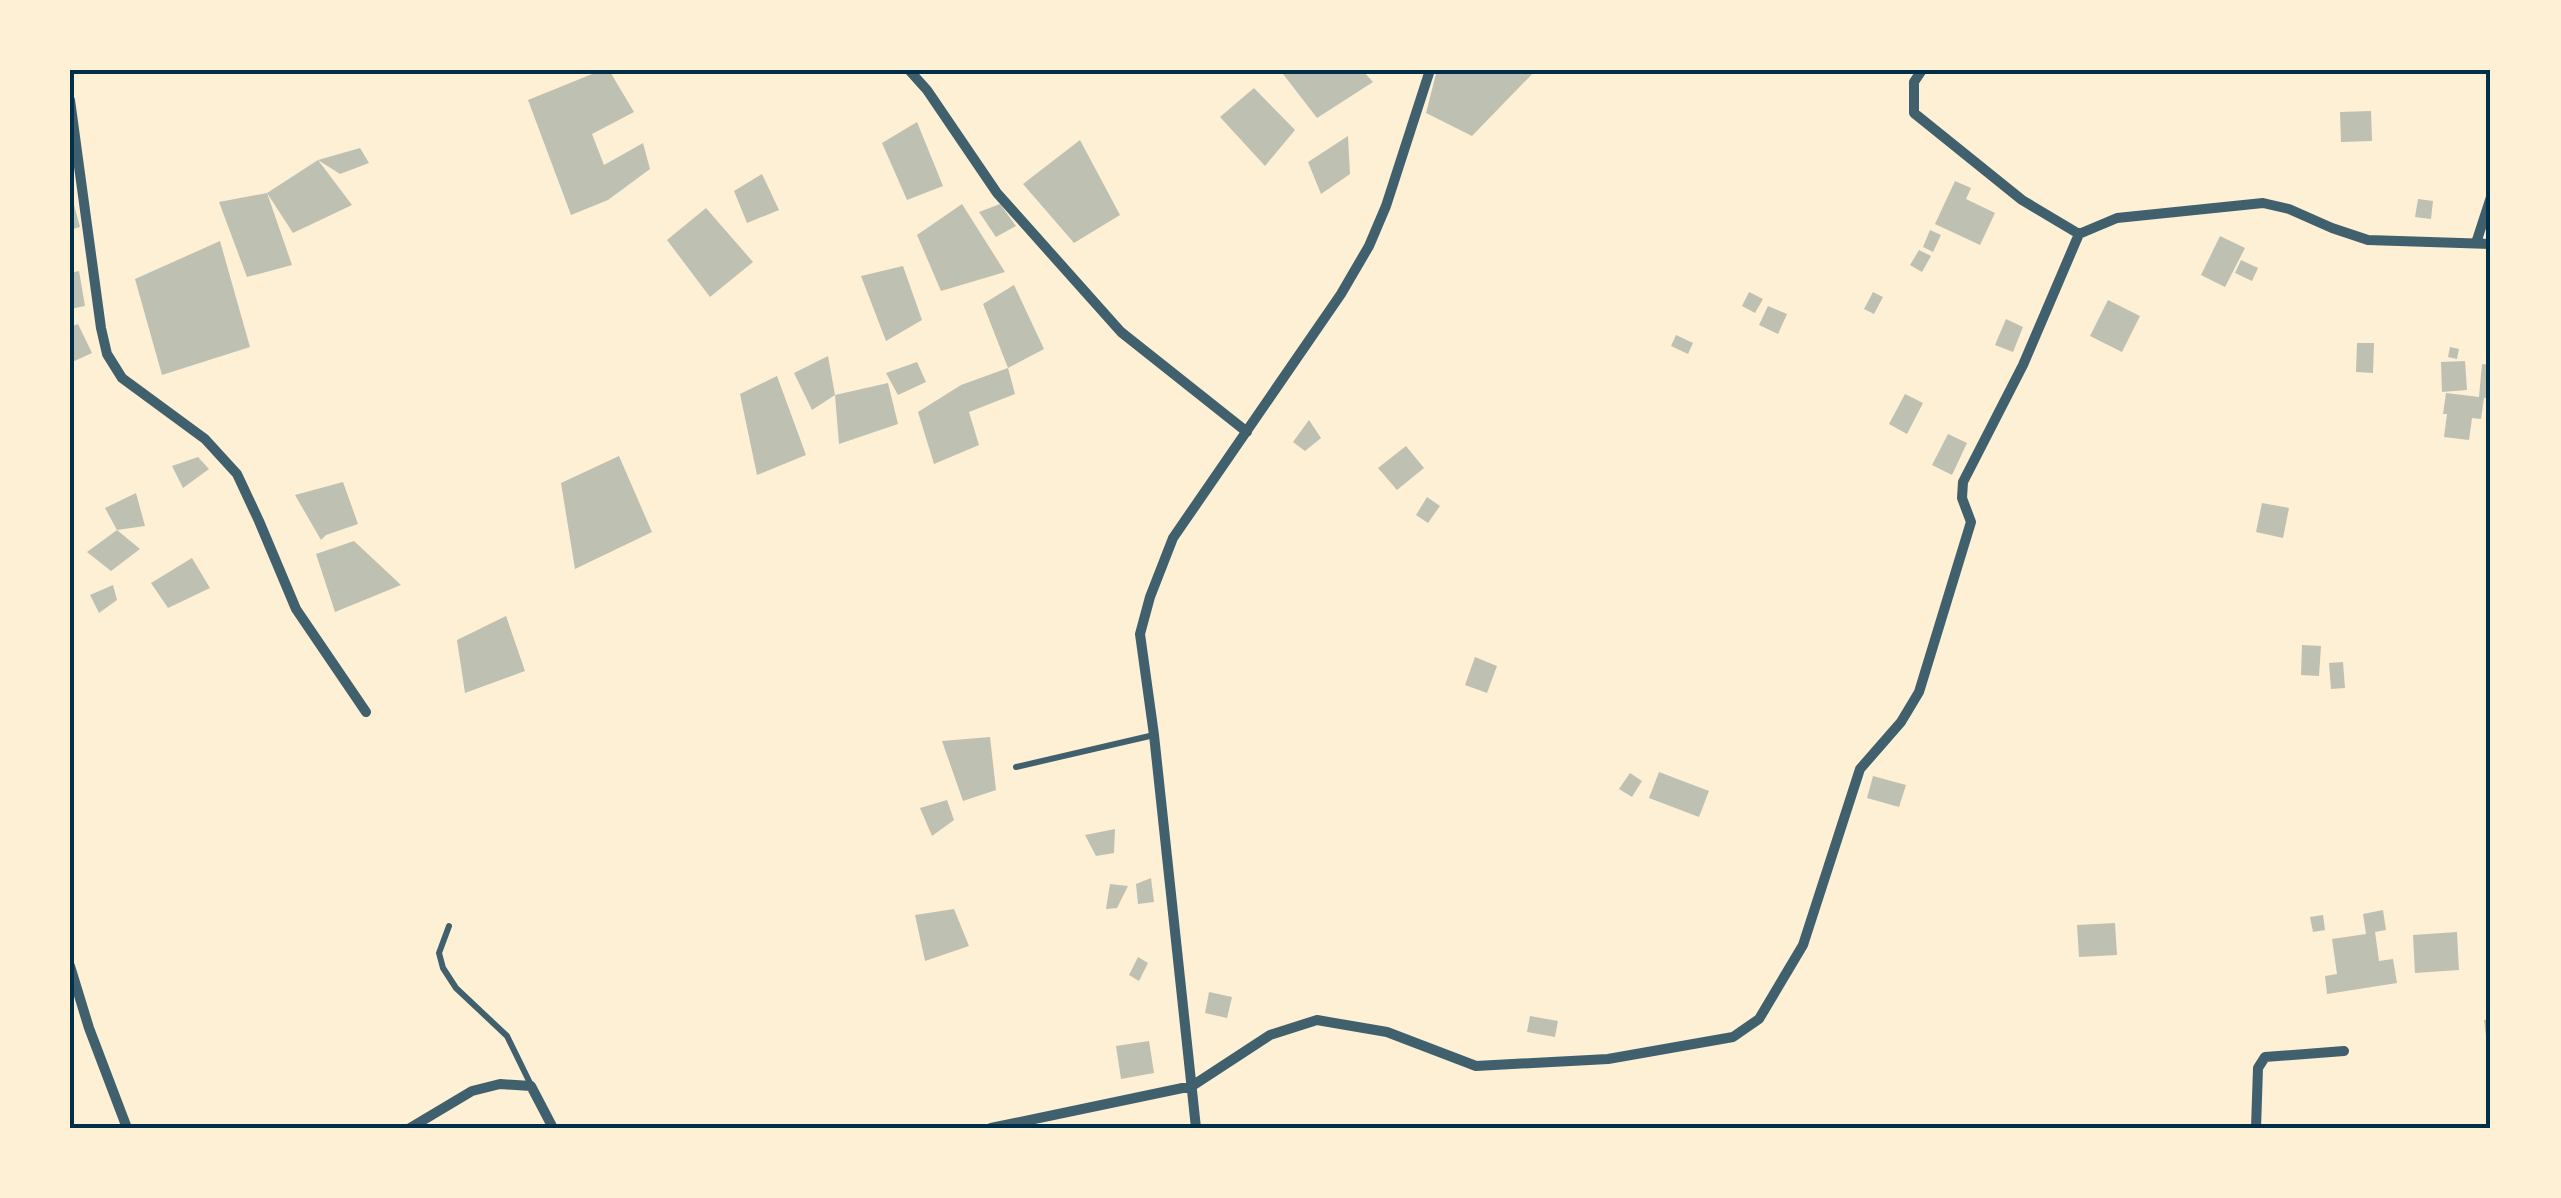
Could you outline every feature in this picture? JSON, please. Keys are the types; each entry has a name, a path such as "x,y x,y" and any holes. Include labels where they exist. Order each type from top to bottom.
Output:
{"street":[{"path":"909,70 927,90 997,193 1121,332 1247,432"},
{"path":"1196,1128 1140,634 1173,538 1370,246 1430,70"},
{"path":"1922,70 1914,82 1914,113 2022,200 2079,234"},
{"path":"70,100 107,354 122,378 204,439 237,474 296,609 366,712"},
{"path":"2476,242 2491,197"},
{"path":"992,1128 1192,1086 1270,1034 1317,1020 1386,1032 1476,1066 1608,1058 1733,1037 1759,1019 1802,945 1860,769 1902,722 1919,692 1971,522 1962,498 1963,482 2023,366 2079,234 2117,218 2263,203 2368,240 2491,244"},
{"path":"70,966 127,1128"},
{"path":"2256,1128 2258,1068 2265,1057 2344,1050"},
{"path":"410,1128 472,1091 500,1084 532,1086 553,1128"}],"lane":[{"path":"1016,768 1154,735"},
{"path":"449,926 439,953 444,968 456,988 507,1036 532,1086"}],"building":[{"path":"609,70 634,112 592,134 604,165 643,143 650,169 608,200 571,215 528,100"},
{"path":"1280,70 1362,70 1373,82 1317,118"},
{"path":"1437,70 1536,70 1472,136 1426,113"},
{"path":"1254,88 1295,130 1265,166 1220,117"},
{"path":"2371,111 2372,141 2341,142 2340,112"},
{"path":"917,122 943,186 907,200 882,143"},
{"path":"1348,136 1350,174 1321,194 1308,162"},
{"path":"1080,140 1120,215 1074,243 1023,184"},
{"path":"360,148 369,163 340,174 318,160"},
{"path":"318,160 352,205 293,233 267,193"},
{"path":"762,174 779,210 747,223 734,191"},
{"path":"1955,181 1971,188 1966,199 1995,213 1980,245 1935,224"},
{"path":"70,190 80,227 70,230"},
{"path":"267,193 292,265 247,277 219,202"},
{"path":"2418,199 2433,201 2431,219 2415,217"},
{"path":"962,204 1005,272 941,291 917,235"},
{"path":"1000,204 1016,226 996,237 979,212"},
{"path":"706,208 753,262 710,297 667,240"},
{"path":"1930,230 1941,235 1933,252 1923,247"},
{"path":"2220,236 2245,248 2225,287 2201,275"},
{"path":"220,241 250,347 162,375 135,279"},
{"path":"1919,250 1931,256 1922,272 1910,265"},
{"path":"2241,260 2258,268 2252,281 2235,273"},
{"path":"903,266 922,320 886,341 861,276"},
{"path":"79,271 85,306 70,309 70,273"},
{"path":"1014,285 1044,349 1008,368 983,304"},
{"path":"1749,292 1763,299 1755,313 1742,306"},
{"path":"1873,292 1883,297 1874,314 1864,309"},
{"path":"2108,300 2140,316 2122,352 2090,336"},
{"path":"1768,306 1787,314 1778,334 1759,325"},
{"path":"2006,319 2023,327 2013,352 1995,345"},
{"path":"78,324 92,353 70,363 70,327"},
{"path":"1676,335 1693,343 1688,354 1671,346"},
{"path":"2357,343 2374,343 2373,373 2356,372"},
{"path":"2450,347 2459,349 2457,359 2448,357"},
{"path":"828,356 835,395 812,410 794,373"},
{"path":"2465,361 2467,390 2442,392 2441,362"},
{"path":"917,362 926,382 898,395 886,373"},
{"path":"2482,364 2491,365 2491,398 2484,398 2481,419 2472,418 2469,440 2444,437 2446,393 2479,397"},
{"path":"1008,368 1015,394 969,412 979,445 934,464 918,412 961,385"},
{"path":"777,376 806,455 757,475 740,394"},
{"path":"888,383 898,424 839,444 835,395"},
{"path":"1905,394 1923,403 1907,434 1889,424"},
{"path":"1309,420 1321,438 1305,451 1293,442"},
{"path":"1948,434 1967,443 1952,475 1932,465"},
{"path":"1406,446 1424,468 1397,490 1378,468"},
{"path":"619,456 652,532 575,569 561,483"},
{"path":"198,457 209,469 183,488 172,466"},
{"path":"343,482 358,524 321,540 295,495"},
{"path":"136,493 145,526 117,530 105,508"},
{"path":"1427,497 1440,506 1428,523 1416,515"},
{"path":"2262,503 2289,508 2283,538 2256,532"},
{"path":"117,530 140,549 111,571 87,552"},
{"path":"354,541 401,585 335,612 316,554"},
{"path":"192,558 210,588 168,608 151,583"},
{"path":"113,585 117,600 99,613 90,595"},
{"path":"506,616 525,671 465,693 457,640"},
{"path":"2302,645 2321,646 2319,676 2301,675"},
{"path":"1475,657 1497,666 1487,693 1465,685"},
{"path":"2343,662 2345,688 2331,689 2329,663"},
{"path":"990,737 996,790 963,801 942,741"},
{"path":"1659,772 1709,791 1699,817 1649,798"},
{"path":"1630,773 1642,781 1632,797 1619,789"},
{"path":"1873,776 1906,785 1899,807 1867,798"},
{"path":"947,800 954,820 932,836 920,808"},
{"path":"1115,829 1114,853 1096,856 1085,835"},
{"path":"1151,878 1154,902 1138,904 1136,884"},
{"path":"1110,884 1128,886 1117,908 1106,909"},
{"path":"954,909 969,946 925,961 915,915"},
{"path":"2383,910 2386,930 2375,932 2379,961 2393,959 2397,983 2327,994 2325,976 2337,974 2332,939 2366,934 2363,914"},
{"path":"2323,915 2325,930 2313,932 2310,917"},
{"path":"2115,923 2117,955 2079,957 2077,925"},
{"path":"2457,932 2459,970 2415,973 2413,935"},
{"path":"1138,957 1148,963 1139,981 1129,975"},
{"path":"1209,992 1232,997 1227,1018 1205,1013"},
{"path":"1530,1016 1558,1021 1555,1037 1527,1032"},
{"path":"2491,1019 2491,1043 2487,1044 2484,1020"},
{"path":"1149,1041 1154,1073 1121,1079 1116,1046"}]}
